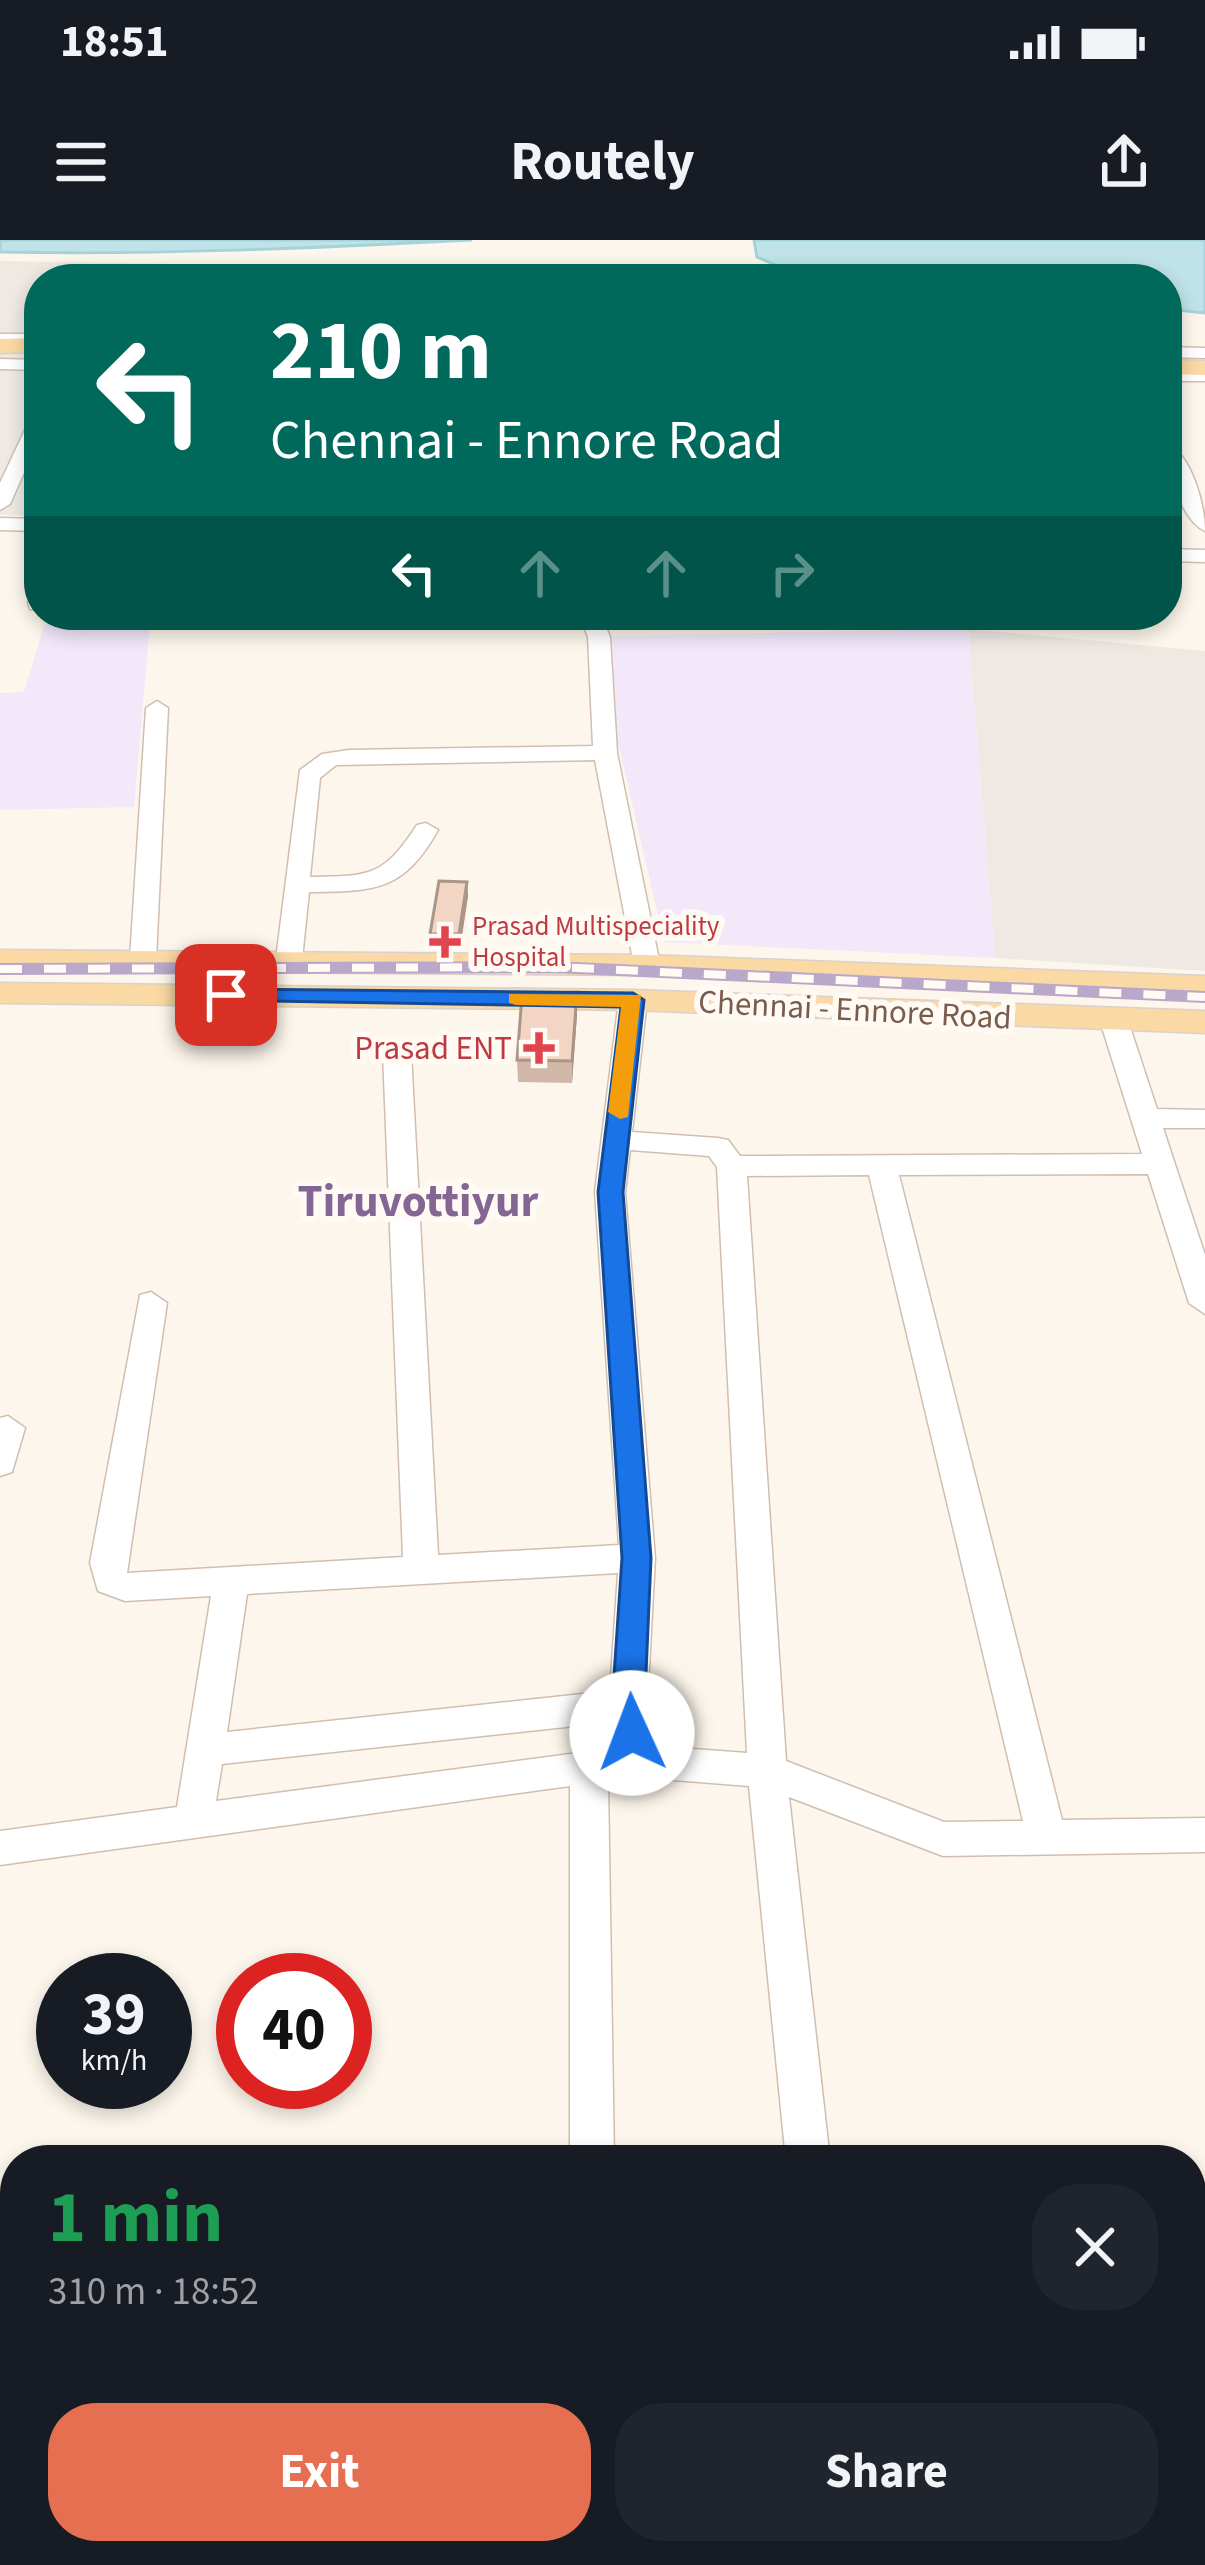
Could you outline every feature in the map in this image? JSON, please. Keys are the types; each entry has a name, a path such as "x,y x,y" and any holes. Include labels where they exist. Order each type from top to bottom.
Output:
{"main road":[{"name":"Chennai - Ennore Road","path":"0,960 289,958 647,965 1205,986"},
{"name":"Chennai - Ennore Road","path":"0,993 633,1000 1205,1022"}],"street":[{"path":"0,548 3,516 24,464"},
{"path":"1182,479 1205,525"},
{"path":"596,630 605,753 647,965"},
{"path":"143,959 157,708"},
{"path":"289,958 308,775 330,759 605,753"},
{"path":"296,885 392,878 410,862 426,830"},
{"path":"633,1000 610,1192 637,1558 628,1705 637,1761"},
{"path":"1114,1021 1160,1164 1196,1242 1205,1304"},
{"path":"397,1053 421,1572"},
{"path":"1144,1118 1205,1119"},
{"path":"616,1141 718,1147 732,1166 767,1771 806,2145"},
{"path":"732,1166 1160,1164"},
{"path":"882,1166 1048,1841"},
{"path":"151,1303 108,1563 111,1581 125,1587 231,1584 637,1558"},
{"path":"0,1463 8,1428"},
{"path":"194,1820 231,1584"},
{"path":"205,1750 628,1705"},
{"path":"0,1848 637,1761 767,1771 944,1839 1048,1841 1165,1832 1205,1835"},
{"path":"589,1768 592,2145"}],"shaded area":[{"path":"0,261 176,264 24,264 24,516 0,515"},
{"path":"43,630 150,630 134,807 0,810 0,693 24,692"},
{"path":"968,630 1205,651 1205,971 995,958"},
{"path":"968,630 995,958 664,942 617,738 612,636"}],"water":[{"path":"0,240 472,240 59,253 0,252"},
{"path":"754,240 1205,240 1205,313 1182,311 1182,264 773,264 757,257"}],"building":[{"path":"439,881 467,882 459,934 430,934"},
{"path":"577,992 572,1061 517,1060 522,996"}],"railway":[{"path":"0,969 554,967 1205,997"}],"slow traffic":[{"path":"516,999 633,1000 620,1112"}],"place":[{"name":"Prasad Multispeciality Hospital","path":"445,942"},
{"name":"Prasad ENT","path":"539,1048"}],"district":[{"name":"Tiruvottiyur","path":"418,1202"}],"route":[{"path":"226,995 633,1000 610,1192 637,1558 628,1705 632,1733"}]}
